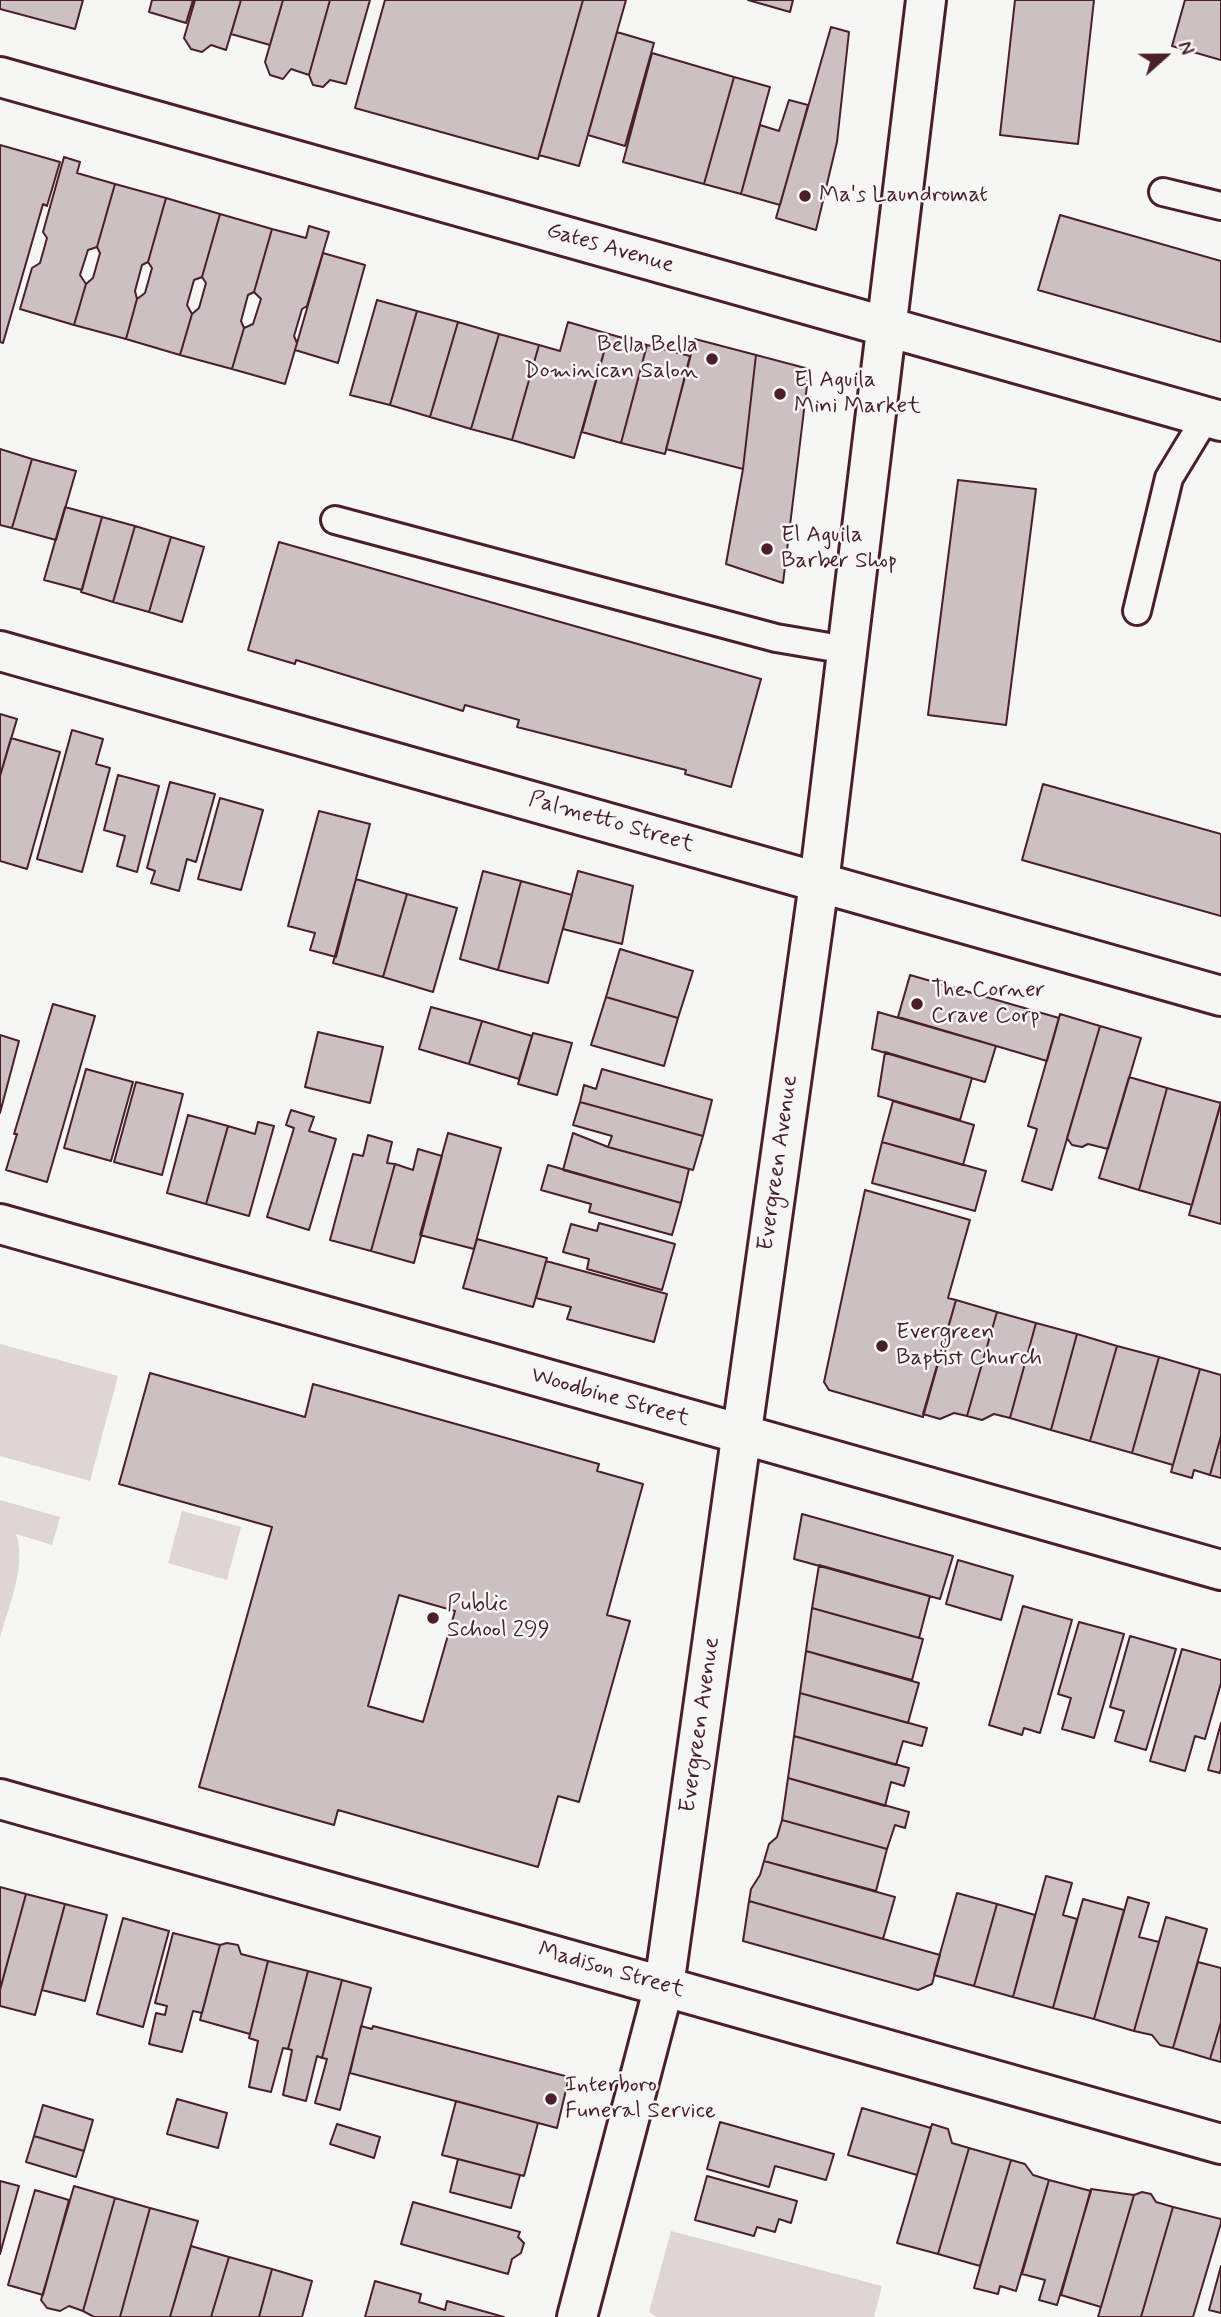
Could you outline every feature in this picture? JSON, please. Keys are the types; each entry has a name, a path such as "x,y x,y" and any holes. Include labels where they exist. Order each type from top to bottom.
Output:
{"street":[{"name":"Evergreen Avenue","path":"578,2317 664,1986 819,883 926,0"},
{"name":"Gates Avenue","path":"0,77 1213,419"},
{"name":"Palmetto Street","path":"0,651 1221,996"},
{"name":"Woodbine Street","path":"0,1224 1221,1570"},
{"name":"Madison Street","path":"0,1799 1221,2144"}],"lane":[{"path":"1163,192 1221,206"},
{"path":"1137,611 1169,478 1213,419"},
{"path":"335,520 776,639 847,650"}],"shaded area":[{"path":"0,1344 118,1376 90,1481 0,1456"},
{"path":"0,1500 60,1517 52,1545 16,1534 19,1546 18,1573 0,1638"},
{"path":"182,1511 241,1527 227,1580 168,1563"},
{"path":"671,2231 882,2286 874,2317 656,2317 649,2312"}],"building":[{"path":"0,0 83,0 75,29 0,9"},
{"path":"152,0 193,0 186,23 149,12"},
{"path":"195,0 241,0 226,50 211,45 202,52 191,49 184,38"},
{"path":"241,0 283,0 270,45 231,34"},
{"path":"283,0 330,0 309,75 291,69 283,79 270,75 265,62"},
{"path":"330,0 370,0 346,84 330,80 323,87 313,85 309,75"},
{"path":"385,0 583,0 538,159 355,108"},
{"path":"583,0 626,0 579,166 539,155"},
{"path":"748,0 793,0 790,12"},
{"path":"1015,0 1094,0 1078,144 1000,135"},
{"path":"1185,0 1221,0 1221,60 1172,46"},
{"path":"831,27 849,32 837,142 816,230 776,218"},
{"path":"617,32 654,43 625,146 588,135"},
{"path":"652,53 734,77 704,184 623,162"},
{"path":"734,77 770,87 741,194 704,184"},
{"path":"789,100 808,105 780,205 741,194 760,125 779,131"},
{"path":"0,145 60,162 47,206 43,204 3,343 0,342"},
{"path":"64,157 80,162 77,173 115,184 97,247 88,250 80,275 86,284 74,325 20,309 32,268 40,263 47,238 43,232"},
{"path":"115,184 166,198 148,262 142,265 135,291 137,299 126,339 74,325 86,284 93,278 100,253 97,247"},
{"path":"166,198 220,214 202,277 194,280 187,305 192,314 180,355 126,339 137,299 145,293 152,268 148,262"},
{"path":"220,214 272,229 254,292 248,295 241,321 244,328 232,369 180,355 192,314 199,308 206,283 202,277"},
{"path":"1060,215 1221,261 1221,342 1038,290"},
{"path":"309,226 329,232 307,306 302,309 294,336 297,343 285,384 232,369 244,328 253,324 261,299 254,292 272,229 306,238"},
{"path":"323,253 365,265 338,363 295,350"},
{"path":"377,300 417,311 390,405 350,395"},
{"path":"417,311 458,322 430,417 390,405"},
{"path":"458,322 499,334 471,429 430,417"},
{"path":"568,322 609,334 574,458 512,440 539,345 560,351"},
{"path":"499,334 539,345 512,440 471,429"},
{"path":"609,334 647,345 621,443 582,432"},
{"path":"695,339 756,355 743,469 666,449"},
{"path":"647,345 690,356 665,454 621,443"},
{"path":"756,355 809,369 783,583 726,564 743,469"},
{"path":"0,449 32,459 12,528 0,525"},
{"path":"32,459 76,471 56,540 12,528"},
{"path":"958,480 1036,489 1006,725 928,715"},
{"path":"65,507 102,517 82,590 44,580"},
{"path":"102,517 135,526 113,602 81,592"},
{"path":"135,526 171,537 149,612 113,602"},
{"path":"171,537 204,547 182,622 149,612"},
{"path":"279,542 761,679 731,787 685,774 686,770 517,727 519,720 465,705 463,711 296,660 295,664 248,650"},
{"path":"0,714 17,719 0,776"},
{"path":"72,730 103,739 96,764 110,768 82,872 37,859"},
{"path":"11,738 60,752 27,869 0,861 0,776"},
{"path":"118,775 159,786 137,872 117,866 125,836 104,830"},
{"path":"170,782 215,794 196,862 187,859 179,891 151,883 155,871 147,868"},
{"path":"1043,784 1221,834 1221,916 1022,860"},
{"path":"220,798 263,810 241,890 198,879"},
{"path":"319,811 370,824 336,957 310,950 315,933 288,926"},
{"path":"483,871 521,881 498,970 460,959"},
{"path":"578,871 633,886 622,944 563,929"},
{"path":"356,879 407,894 383,977 333,963"},
{"path":"521,881 572,895 548,983 498,970"},
{"path":"407,894 457,908 433,992 383,977"},
{"path":"620,949 693,971 678,1018 606,997"},
{"path":"910,975 1059,1018 1047,1061 898,1017"},
{"path":"606,997 678,1018 664,1066 591,1045"},
{"path":"53,1004 95,1016 47,1182 6,1170 17,1134 14,1134"},
{"path":"431,1007 482,1021 469,1064 419,1049"},
{"path":"878,1012 996,1046 985,1082 872,1049"},
{"path":"1060,1014 1100,1026 1052,1190 1022,1181 1037,1129 1028,1126"},
{"path":"482,1021 532,1036 519,1079 469,1064"},
{"path":"1100,1026 1141,1038 1108,1149 1088,1144 1082,1147 1072,1145 1067,1138"},
{"path":"318,1032 383,1047 370,1103 305,1087"},
{"path":"533,1033 572,1043 557,1095 518,1084"},
{"path":"0,1035 19,1041 0,1113"},
{"path":"885,1052 972,1078 960,1120 878,1096"},
{"path":"86,1069 133,1082 111,1161 64,1148"},
{"path":"602,1069 712,1100 703,1136 580,1102 584,1085 596,1089"},
{"path":"1129,1077 1167,1088 1139,1190 1099,1178"},
{"path":"136,1082 183,1094 162,1175 114,1162"},
{"path":"1167,1088 1221,1103 1192,1205 1139,1190"},
{"path":"893,1101 974,1125 963,1165 882,1142"},
{"path":"580,1102 703,1136 693,1170 608,1147 612,1136 573,1125"},
{"path":"1221,1102 1221,1224 1189,1215"},
{"path":"291,1110 314,1117 309,1131 336,1139 309,1230 267,1217 294,1128 286,1125"},
{"path":"188,1115 228,1126 206,1204 167,1193"},
{"path":"258,1122 274,1126 249,1216 206,1204 228,1126 255,1134"},
{"path":"448,1133 501,1148 474,1249 420,1235"},
{"path":"573,1133 608,1147 689,1169 681,1203 563,1170"},
{"path":"368,1135 392,1142 387,1163 395,1164 371,1251 330,1240 353,1154 363,1156"},
{"path":"882,1142 986,1171 975,1211 872,1183"},
{"path":"418,1149 442,1156 414,1263 371,1251 395,1164 413,1170"},
{"path":"548,1165 681,1203 672,1235 589,1212 591,1204 541,1190"},
{"path":"865,1190 970,1220 948,1298 956,1300 923,1417 829,1390 824,1382"},
{"path":"599,1223 675,1244 662,1290 587,1269 589,1259 563,1252 571,1224 597,1231"},
{"path":"477,1239 547,1258 533,1307 463,1288"},
{"path":"546,1261 667,1294 654,1342 567,1319 571,1307 536,1298"},
{"path":"956,1300 997,1312 967,1416 954,1413 940,1419 923,1414"},
{"path":"997,1312 1036,1323 1010,1418 994,1414 982,1420 967,1416"},
{"path":"1036,1323 1077,1334 1051,1430 1010,1418"},
{"path":"1077,1334 1117,1346 1090,1441 1051,1430"},
{"path":"1117,1346 1159,1357 1132,1453 1090,1441"},
{"path":"1159,1357 1200,1369 1173,1465 1132,1453"},
{"path":"1200,1369 1221,1375 1221,1436 1210,1475 1194,1470 1192,1478 1171,1472"},
{"name":"Public School 299","path":"150,1373 305,1417 313,1384 599,1464 597,1471 643,1484 607,1615 630,1621 579,1802 558,1796 538,1867 338,1810 334,1825 199,1787 272,1527 119,1484","holes":["399,1595 455,1611 423,1722 368,1706"]},
{"path":"1221,1436 1221,1478 1210,1475"},
{"path":"802,1514 953,1556 940,1599 794,1559"},
{"path":"958,1560 1013,1576 1001,1620 946,1604"},
{"path":"819,1565 930,1596 919,1638 812,1608"},
{"path":"1023,1606 1072,1620 1040,1733 1024,1728 1022,1735 989,1725"},
{"path":"812,1608 923,1639 912,1680 806,1651"},
{"path":"1079,1622 1124,1634 1094,1738 1062,1729 1071,1698 1058,1694"},
{"path":"1130,1636 1176,1649 1146,1750 1115,1741 1124,1711 1110,1707"},
{"path":"1182,1649 1221,1660 1221,1683 1205,1739 1195,1736 1185,1771 1150,1761"},
{"path":"806,1651 919,1683 908,1723 800,1693"},
{"path":"800,1693 927,1728 922,1746 903,1741 896,1765 794,1736"},
{"path":"1221,1723 1221,1768 1220,1773 1208,1770"},
{"path":"794,1736 909,1768 904,1786 891,1782 885,1806 788,1778"},
{"path":"788,1778 909,1812 905,1828 895,1825 887,1849 782,1820"},
{"path":"782,1820 887,1849 876,1891 764,1861 769,1844 777,1837"},
{"path":"764,1861 895,1897 883,1939 749,1901 751,1889 760,1875"},
{"path":"1046,1876 1072,1883 1063,1915 1077,1919 1053,2008 1013,1997"},
{"path":"0,1887 26,1894 1,1986 0,1986"},
{"path":"957,1893 997,1904 974,1986 934,1975"},
{"path":"26,1894 65,1904 35,2015 0,2006 0,1990"},
{"path":"1128,1897 1149,1903 1139,1937 1159,1942 1134,2031 1094,2019"},
{"path":"1083,1899 1124,1910 1094,2019 1053,2008"},
{"path":"749,1901 940,1955 932,1984 918,1990 743,1941"},
{"path":"65,1904 107,1915 85,2001 42,1990"},
{"path":"997,1904 1035,1915 1013,1997 974,1986"},
{"path":"1166,1917 1207,1929 1173,2048 1160,2045 1152,2035 1134,2031"},
{"path":"123,1918 169,1931 143,2027 97,2014"},
{"path":"173,1933 220,1945 202,2013 193,2011 182,2052 149,2044 156,2013 165,2015 167,2006 155,2003"},
{"path":"220,1945 238,1945 241,1954 268,1961 250,2034 200,2020"},
{"path":"268,1961 308,1971 288,2049 283,2048 271,2092 249,2087 258,2041 249,2038"},
{"path":"1198,1962 1221,1968 1221,2022 1210,2059 1173,2048"},
{"path":"308,1971 342,1980 322,2058 317,2056 306,2101 283,2095 292,2050 288,2049"},
{"path":"342,1980 371,1988 340,2110 315,2103 327,2059 322,2058"},
{"path":"1221,2022 1221,2062 1210,2059"},
{"path":"361,2026 372,2029 373,2026 569,2077 557,2128 350,2073"},
{"path":"177,2099 227,2113 218,2148 167,2134"},
{"path":"456,2101 538,2123 524,2176 442,2155"},
{"path":"43,2105 93,2120 84,2151 34,2136"},
{"path":"862,2108 931,2128 917,2175 848,2155"},
{"path":"720,2122 834,2154 826,2180 775,2166 769,2187 707,2169"},
{"path":"337,2124 380,2137 374,2158 330,2144"},
{"path":"932,2124 948,2129 952,2143 969,2148 938,2254 897,2243"},
{"path":"34,2136 84,2151 76,2177 26,2162"},
{"path":"969,2148 1011,2160 980,2266 938,2254"},
{"path":"458,2159 520,2175 511,2208 450,2192"},
{"path":"1011,2160 1025,2164 1033,2175 1049,2180 1016,2291 1000,2286 998,2294 974,2288"},
{"path":"707,2176 797,2201 791,2223 779,2219 775,2232 757,2227 754,2236 695,2220"},
{"path":"1049,2180 1091,2191 1057,2305 1039,2300 1045,2280 1022,2274"},
{"path":"0,2181 19,2186 0,2254"},
{"path":"74,2186 115,2198 83,2311 69,2306 60,2311 47,2308 41,2300"},
{"path":"1091,2189 1134,2195 1101,2307 1061,2295"},
{"path":"35,2190 69,2200 43,2295 8,2285"},
{"path":"1142,2192 1151,2194 1156,2202 1173,2207 1141,2317 1098,2317 1134,2195"},
{"path":"115,2198 150,2208 120,2317 94,2317 83,2311"},
{"path":"413,2202 520,2232 518,2237 524,2243 521,2253 512,2259 508,2274 401,2244"},
{"path":"1173,2207 1221,2219 1221,2223 1193,2317 1141,2317"},
{"path":"150,2208 198,2221 170,2317 120,2317"},
{"path":"191,2246 229,2257 211,2317 170,2317"},
{"path":"229,2257 272,2269 259,2317 211,2317"},
{"path":"1221,2266 1221,2313 1209,2310"},
{"path":"272,2269 312,2281 302,2317 259,2317"},
{"path":"375,2281 421,2294 419,2302 445,2310 447,2301 504,2317 365,2317"}],"place":[{"name":"Ma's Laundromat","path":"805,196"},
{"name":"Bella Bella Dominican Salon","path":"712,359"},
{"name":"El Aguila Mini Market","path":"780,394"},
{"name":"El Aguila Barber Shop","path":"767,549"},
{"name":"The Corner Crave Corp","path":"917,1004"},
{"name":"Evergreen Baptist Church","path":"882,1346"},
{"name":"Public School 299","path":"433,1618"},
{"name":"Interboro Funeral Service","path":"551,2099"}]}
